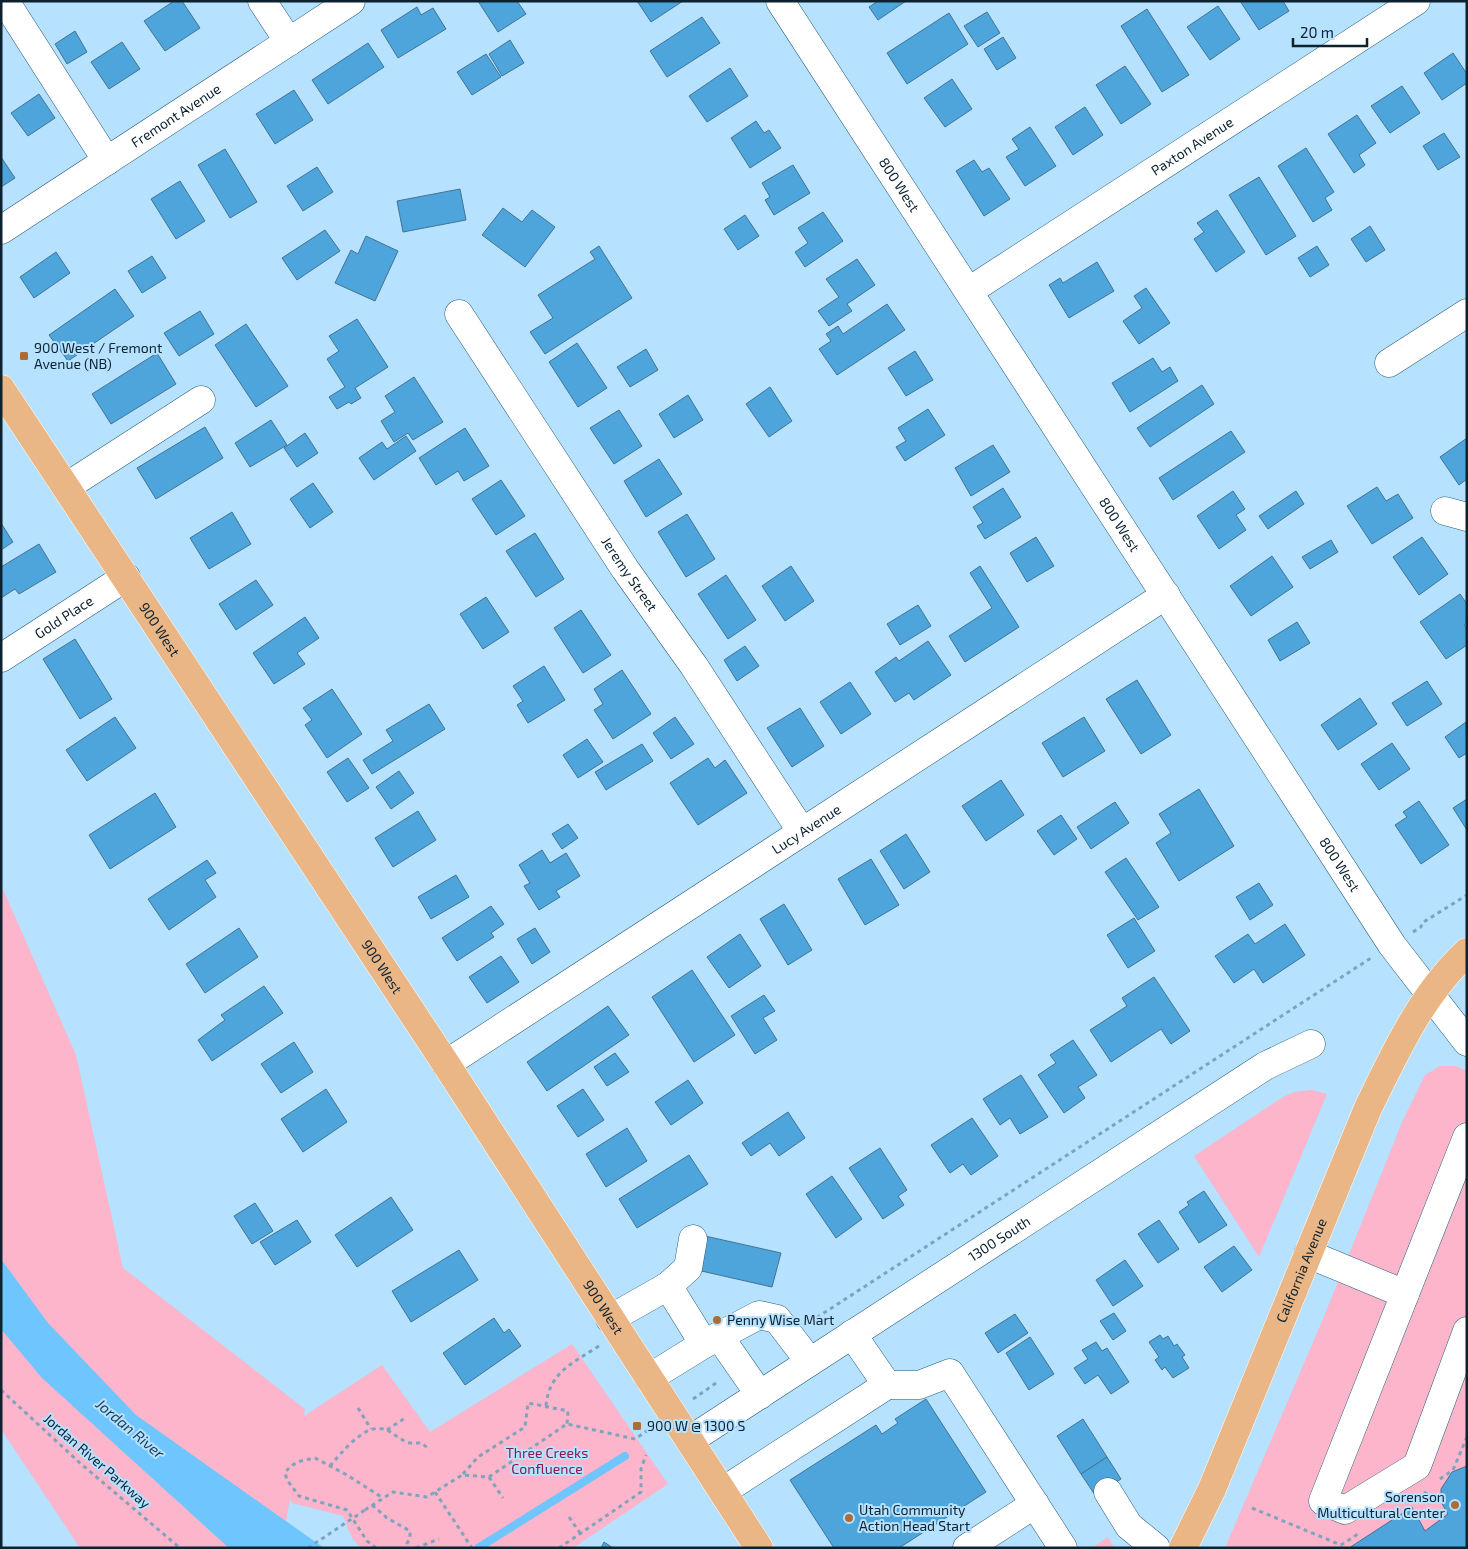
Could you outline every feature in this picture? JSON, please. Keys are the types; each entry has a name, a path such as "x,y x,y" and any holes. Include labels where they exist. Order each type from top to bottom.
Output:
{"main road":[{"name":"900 West","path":"1,389 446,1064 759,1548"},
{"path":"1430,995 1467,952"},
{"name":"California Avenue","path":"1183,1548 1212,1489 1368,1108 1393,1055 1430,995"}],"street":[{"path":"5,1 108,161"},
{"path":"262,1 289,42"},
{"name":"Fremont Avenue","path":"1,230 351,1"},
{"name":"800 West","path":"780,1 1392,945 1467,1042"},
{"name":"Paxton Avenue","path":"968,292 1416,1"},
{"path":"1389,363 1467,313"},
{"name":"Jeremy Street","path":"459,314 625,569 694,666 802,832"},
{"path":"66,487 201,400"},
{"name":"Gold Place","path":"1,658 126,577"},
{"name":"Lucy Avenue","path":"446,1064 1166,595"},
{"name":"1300 South","path":"690,1440 1265,1066 1311,1044"},
{"path":"1467,1137 1323,1502 1345,1510 1417,1466 1467,1331"},
{"path":"610,1319 668,1286 688,1268 693,1239"},
{"path":"1308,1254 1405,1294"},
{"path":"668,1286 712,1340 740,1368 760,1395"},
{"path":"649,1378 712,1340 759,1315 777,1319 810,1362"},
{"path":"852,1334 887,1385"},
{"path":"723,1492 887,1385 919,1385 950,1373 1063,1548"},
{"path":"1108,1492 1129,1526 1156,1548"},
{"path":"967,1548 1035,1504"}],"path":[{"path":"1421,927 1422,923 1467,895"},
{"path":"790,1336 1373,957"},
{"path":"546,1406 548,1391 553,1381 563,1370 582,1357"},
{"path":"704,1391 740,1368"},
{"name":"Jordan River Parkway","path":"1,1390 80,1463 180,1548"},
{"path":"308,1548 393,1492 427,1497 462,1475 478,1457 525,1427 528,1403 568,1411 567,1424"},
{"path":"358,1408 371,1429"},
{"path":"387,1430 405,1418"},
{"path":"462,1475 489,1477 567,1424 635,1439 650,1429"},
{"path":"330,1466 354,1440 371,1429 387,1430 409,1444 424,1443 428,1448"},
{"path":"1438,1481 1453,1470 1467,1437"},
{"path":"559,1548 641,1492 641,1469 646,1455"},
{"path":"376,1548 367,1541 347,1510 299,1496 287,1480 285,1473 289,1466 315,1458 383,1498"},
{"path":"489,1477 504,1498"},
{"path":"1424,1491 1431,1486"},
{"path":"435,1492 472,1548"},
{"path":"372,1505 388,1518 410,1531 410,1537 405,1548"},
{"path":"569,1516 580,1534"},
{"path":"416,1548 439,1540"}],"green space":[{"name":"Three Creeks Confluence","path":"1,885 76,1055 123,1268 305,1409 304,1416 382,1365 430,1432 572,1344 668,1484 573,1548 361,1548 352,1538 343,1516 292,1503 290,1499 281,1548 80,1548 1,1429"},
{"path":"1440,1066 1456,1066 1467,1071 1467,1548 1225,1548 1323,1319 1403,1120 1425,1075"},
{"path":"1312,1090 1327,1094 1259,1257 1194,1156 1283,1097 1294,1092"},
{"path":"1108,1537 1114,1548 1092,1548"}],"water":[{"name":"Jordan River","path":"1,1259 48,1323 136,1415 324,1548 229,1548 42,1378 1,1329"}],"building":[{"path":"174,1 182,1 200,28 165,51 144,21"},
{"path":"478,1 517,1 526,14 498,32"},
{"path":"637,1 683,1 651,22"},
{"path":"878,1 906,1 878,20 869,7"},
{"path":"1240,1 1283,1 1289,11 1259,30"},
{"path":"1218,6 1240,39 1210,60 1187,27"},
{"path":"417,7 421,15 433,8 446,29 398,58 381,30"},
{"path":"1147,9 1189,75 1162,92 1121,26"},
{"path":"987,12 1000,33 978,47 964,26"},
{"path":"949,13 968,44 907,84 887,53"},
{"path":"702,17 720,43 667,77 650,51"},
{"path":"75,31 87,52 67,64 55,44"},
{"path":"1003,37 1016,58 997,70 984,49"},
{"path":"510,40 524,63 502,76 489,54"},
{"path":"122,42 140,69 109,89 91,62"},
{"path":"368,43 384,67 328,104 312,80"},
{"path":"1453,53 1467,74 1467,83 1442,100 1424,73"},
{"path":"486,54 501,77 472,95 457,72"},
{"path":"1125,66 1151,104 1121,124 1096,85"},
{"path":"730,68 748,96 707,122 689,96"},
{"path":"952,79 972,109 945,127 924,98"},
{"path":"1402,86 1420,113 1390,133 1371,106"},
{"path":"294,90 313,120 275,144 256,114"},
{"path":"39,94 55,118 28,136 11,113"},
{"path":"1085,107 1103,135 1073,155 1055,127"},
{"path":"1357,115 1376,143 1359,155 1365,165 1354,173 1328,134"},
{"path":"756,121 764,133 769,130 781,148 750,168 731,138"},
{"path":"1030,127 1056,166 1025,186 1006,157 1019,149 1012,139"},
{"path":"1444,133 1460,157 1438,170 1423,146"},
{"path":"1306,148 1334,192 1325,198 1332,210 1313,222 1278,166"},
{"path":"225,149 257,202 230,218 198,165"},
{"path":"1,157 15,178 1,187"},
{"path":"974,160 982,172 989,168 1010,199 984,216 956,171"},
{"path":"793,165 810,193 774,215 765,200 770,197 762,183"},
{"path":"317,167 333,192 303,211 287,186"},
{"path":"1259,177 1296,236 1266,255 1229,195"},
{"path":"180,181 205,221 176,239 151,199"},
{"path":"460,189 466,220 403,232 397,201"},
{"path":"503,208 522,222 532,210 555,227 525,267 482,235"},
{"path":"1217,210 1245,252 1216,272 1194,239 1204,232 1197,223"},
{"path":"823,212 843,241 805,267 795,252 808,243 798,228"},
{"path":"745,215 759,236 738,250 724,229"},
{"path":"1370,226 1385,250 1366,262 1351,239"},
{"path":"325,230 340,251 297,280 282,258"},
{"path":"366,236 398,251 375,301 335,283 351,250 358,254"},
{"path":"599,246 632,298 545,354 530,332 553,318 538,295 595,259 590,252"},
{"path":"1317,246 1329,265 1310,277 1298,258"},
{"path":"56,252 70,273 34,298 20,277"},
{"path":"152,256 166,278 142,293 128,271"},
{"path":"857,259 875,285 847,304 852,311 829,326 818,311 839,297 826,279"},
{"path":"1097,262 1114,291 1069,318 1049,285 1060,278 1063,283"},
{"path":"1146,288 1170,323 1139,344 1123,321 1142,308 1134,296"},
{"path":"115,289 134,316 68,361 49,335"},
{"path":"887,304 905,330 837,375 819,349 831,341 826,334 838,326 843,334"},
{"path":"200,311 214,334 179,356 164,333"},
{"path":"357,319 388,367 355,388 361,398 337,409 329,397 345,387 327,359 339,351 329,336"},
{"path":"246,324 288,386 256,407 215,345"},
{"path":"577,343 607,388 578,407 549,362"},
{"path":"646,349 658,370 630,387 617,367"},
{"path":"915,351 933,380 906,396 888,368"},
{"path":"157,353 176,384 111,424 92,394"},
{"path":"1153,358 1162,372 1170,367 1178,381 1130,412 1112,383"},
{"path":"414,377 443,422 413,440 408,433 394,442 381,421 395,412 385,396"},
{"path":"1202,385 1214,404 1150,447 1137,428"},
{"path":"770,387 792,421 769,437 746,404"},
{"path":"688,395 703,420 674,438 659,414"},
{"path":"928,409 945,435 905,461 896,447 906,441 898,428"},
{"path":"619,410 642,446 614,464 590,428"},
{"path":"271,420 287,445 250,467 235,443"},
{"path":"205,427 223,458 156,499 137,468"},
{"path":"465,428 489,466 464,481 458,471 436,485 419,458"},
{"path":"1231,431 1245,452 1173,500 1159,478"},
{"path":"305,433 318,453 297,467 284,448"},
{"path":"406,436 416,451 374,480 359,458 382,442 387,449"},
{"path":"1467,438 1467,479 1459,485 1440,457"},
{"path":"993,445 1010,472 971,496 955,468"},
{"path":"659,459 682,494 646,517 624,481"},
{"path":"501,480 525,516 496,535 472,499"},
{"path":"313,483 333,512 310,528 290,499"},
{"path":"1377,487 1386,501 1398,494 1413,518 1372,544 1347,506"},
{"path":"1003,488 1021,517 985,539 977,526 983,523 973,507"},
{"path":"1233,491 1245,509 1236,515 1246,530 1219,549 1197,516"},
{"path":"1296,491 1304,504 1268,529 1259,516"},
{"path":"232,512 251,544 209,569 190,538"},
{"path":"687,514 715,559 686,577 658,532"},
{"path":"1,523 13,542 1,550"},
{"path":"535,533 564,579 536,597 506,551"},
{"path":"1036,537 1054,566 1027,582 1010,553"},
{"path":"1422,537 1448,574 1419,595 1393,557"},
{"path":"1331,540 1338,552 1310,569 1302,557"},
{"path":"39,544 56,572 19,594 15,589 1,598 1,567"},
{"path":"1272,556 1293,587 1251,616 1230,586"},
{"path":"791,566 814,601 785,621 762,586"},
{"path":"980,566 1019,627 965,662 949,636 992,608 970,573"},
{"path":"726,575 756,620 728,639 698,594"},
{"path":"256,580 273,605 236,630 219,604"},
{"path":"1460,594 1467,604 1467,623 1464,625 1467,628 1467,645 1446,659 1420,622"},
{"path":"486,597 509,632 483,649 460,614"},
{"path":"918,605 931,626 900,645 887,624"},
{"path":"581,610 611,655 583,673 554,628"},
{"path":"305,617 319,638 297,653 305,664 274,684 253,653"},
{"path":"1297,622 1310,643 1280,661 1268,640"},
{"path":"75,639 112,699 80,719 43,659"},
{"path":"928,641 951,675 914,700 909,693 895,702 875,672 896,657 899,661"},
{"path":"745,646 759,666 737,681 724,660"},
{"path":"544,666 565,700 528,723 517,705 523,701 513,686"},
{"path":"622,670 651,714 613,739 594,710 603,704 594,689"},
{"path":"1137,680 1171,735 1141,754 1106,699"},
{"path":"1427,681 1442,704 1407,726 1392,703"},
{"path":"850,682 871,714 841,734 820,702"},
{"path":"332,689 362,734 327,758 305,725 312,720 303,708"},
{"path":"1360,698 1377,724 1338,750 1321,725"},
{"path":"429,704 445,729 372,774 363,760 393,741 386,730"},
{"path":"800,708 824,746 792,767 767,728"},
{"path":"115,717 136,748 87,781 66,750"},
{"path":"675,717 694,744 671,759 653,733"},
{"path":"1084,717 1105,751 1063,777 1042,743"},
{"path":"1466,722 1467,753 1459,758 1445,737"},
{"path":"587,739 603,762 578,778 563,755"},
{"path":"1392,743 1410,769 1379,790 1361,764"},
{"path":"642,744 653,761 606,790 595,772"},
{"path":"348,758 369,788 347,802 327,772"},
{"path":"708,758 715,768 725,760 747,793 698,825 670,783"},
{"path":"399,771 414,793 391,809 376,787"},
{"path":"1001,780 1024,815 986,841 962,806"},
{"path":"1199,789 1234,846 1179,881 1156,843 1171,833 1159,814"},
{"path":"155,793 176,827 110,869 89,835"},
{"path":"1467,799 1467,830 1453,808"},
{"path":"1419,801 1449,845 1421,864 1395,825 1407,817 1403,812"},
{"path":"1115,802 1129,823 1091,849 1077,827"},
{"path":"418,811 436,840 393,867 375,838"},
{"path":"1061,815 1077,839 1054,855 1037,831"},
{"path":"568,824 578,838 562,849 552,834"},
{"path":"906,834 930,872 904,889 880,851"},
{"path":"542,850 550,863 566,853 580,876 556,891 560,897 539,910 524,886 530,883 519,865"},
{"path":"1126,858 1159,907 1138,920 1105,872"},
{"path":"871,859 899,905 865,925 838,879"},
{"path":"207,860 216,873 205,880 216,897 169,930 148,899"},
{"path":"456,875 469,897 431,919 418,897"},
{"path":"1259,883 1273,905 1250,920 1236,897"},
{"path":"784,904 812,950 788,965 760,919"},
{"path":"491,906 504,924 491,933 494,937 457,961 442,938"},
{"path":"1134,918 1155,951 1128,968 1107,935"},
{"path":"1285,924 1305,955 1263,983 1254,969 1234,983 1215,956 1248,934 1255,944"},
{"path":"239,928 258,957 205,993 186,964"},
{"path":"535,928 550,952 532,964 517,939"},
{"path":"740,934 761,966 729,988 707,957"},
{"path":"501,956 519,982 487,1003 469,977"},
{"path":"692,970 735,1035 694,1062 652,997"},
{"path":"1154,977 1190,1031 1171,1044 1161,1029 1111,1062 1090,1030 1127,1006 1122,998"},
{"path":"264,986 283,1013 212,1061 198,1040 225,1020 221,1015"},
{"path":"764,995 775,1011 763,1018 777,1040 755,1054 731,1016"},
{"path":"608,1006 629,1035 547,1091 527,1062"},
{"path":"1073,1040 1097,1075 1078,1087 1085,1098 1064,1113 1038,1075 1056,1063 1050,1055"},
{"path":"294,1042 313,1072 281,1093 261,1064"},
{"path":"615,1053 629,1072 607,1086 594,1067"},
{"path":"1021,1075 1048,1117 1020,1134 1010,1118 1000,1125 983,1099"},
{"path":"688,1080 703,1103 671,1125 655,1102"},
{"path":"326,1089 347,1122 303,1152 281,1119"},
{"path":"583,1089 604,1120 578,1137 557,1106"},
{"path":"788,1112 805,1138 779,1156 770,1143 751,1156 742,1143"},
{"path":"972,1118 998,1156 971,1175 963,1164 950,1173 931,1145"},
{"path":"627,1128 647,1161 606,1187 586,1154"},
{"path":"880,1148 907,1190 898,1196 904,1205 883,1219 849,1168"},
{"path":"689,1155 708,1184 637,1228 619,1199"},
{"path":"832,1176 862,1219 836,1238 806,1194"},
{"path":"1204,1191 1227,1225 1199,1243 1179,1212 1189,1205 1187,1202"},
{"path":"391,1197 413,1230 357,1267 335,1235"},
{"path":"255,1203 273,1231 252,1244 234,1216"},
{"path":"297,1220 311,1242 275,1265 260,1242"},
{"path":"1159,1220 1179,1249 1158,1263 1138,1234"},
{"path":"705,1236 781,1253 772,1287 697,1270"},
{"path":"1234,1246 1252,1270 1222,1292 1204,1267"},
{"path":"459,1250 478,1280 411,1322 392,1291"},
{"path":"1125,1260 1143,1286 1113,1306 1096,1280"},
{"path":"1114,1313 1126,1331 1113,1340 1100,1321"},
{"path":"1015,1314 1028,1333 998,1353 985,1333"},
{"path":"494,1318 504,1333 509,1329 521,1346 465,1385 443,1353"},
{"path":"1160,1335 1163,1339 1168,1336 1174,1346 1177,1344 1185,1355 1182,1357 1189,1368 1173,1378 1165,1367 1162,1370 1155,1360 1159,1357 1149,1342"},
{"path":"1030,1337 1054,1374 1029,1390 1006,1353"},
{"path":"1096,1342 1102,1351 1107,1348 1129,1382 1111,1394 1098,1375 1085,1384 1074,1368 1088,1359 1082,1350"},
{"path":"926,1399 986,1492 899,1548 834,1548 790,1480 876,1425 882,1434 898,1423 895,1419"},
{"path":"1083,1419 1107,1457 1081,1474 1057,1436"},
{"path":"1107,1457 1121,1479 1095,1495 1081,1474"},
{"name":"Sorenson Multicultural Center","path":"1467,1466 1467,1548 1349,1548 1412,1507 1425,1531 1448,1514 1441,1502 1441,1489 1452,1472"},
{"path":"604,1542 613,1548 601,1548"}],"waterway":[{"path":"478,1548 625,1456"}],"place":[{"name":"900 West / Fremont Avenue (NB)","path":"24,356"},
{"name":"Penny Wise Mart","path":"717,1320"},
{"name":"900 W @ 1300 S","path":"637,1426"},
{"name":"Sorenson Multicultural Center","path":"1455,1505"},
{"name":"Utah Community Action Head Start","path":"849,1518"}]}
